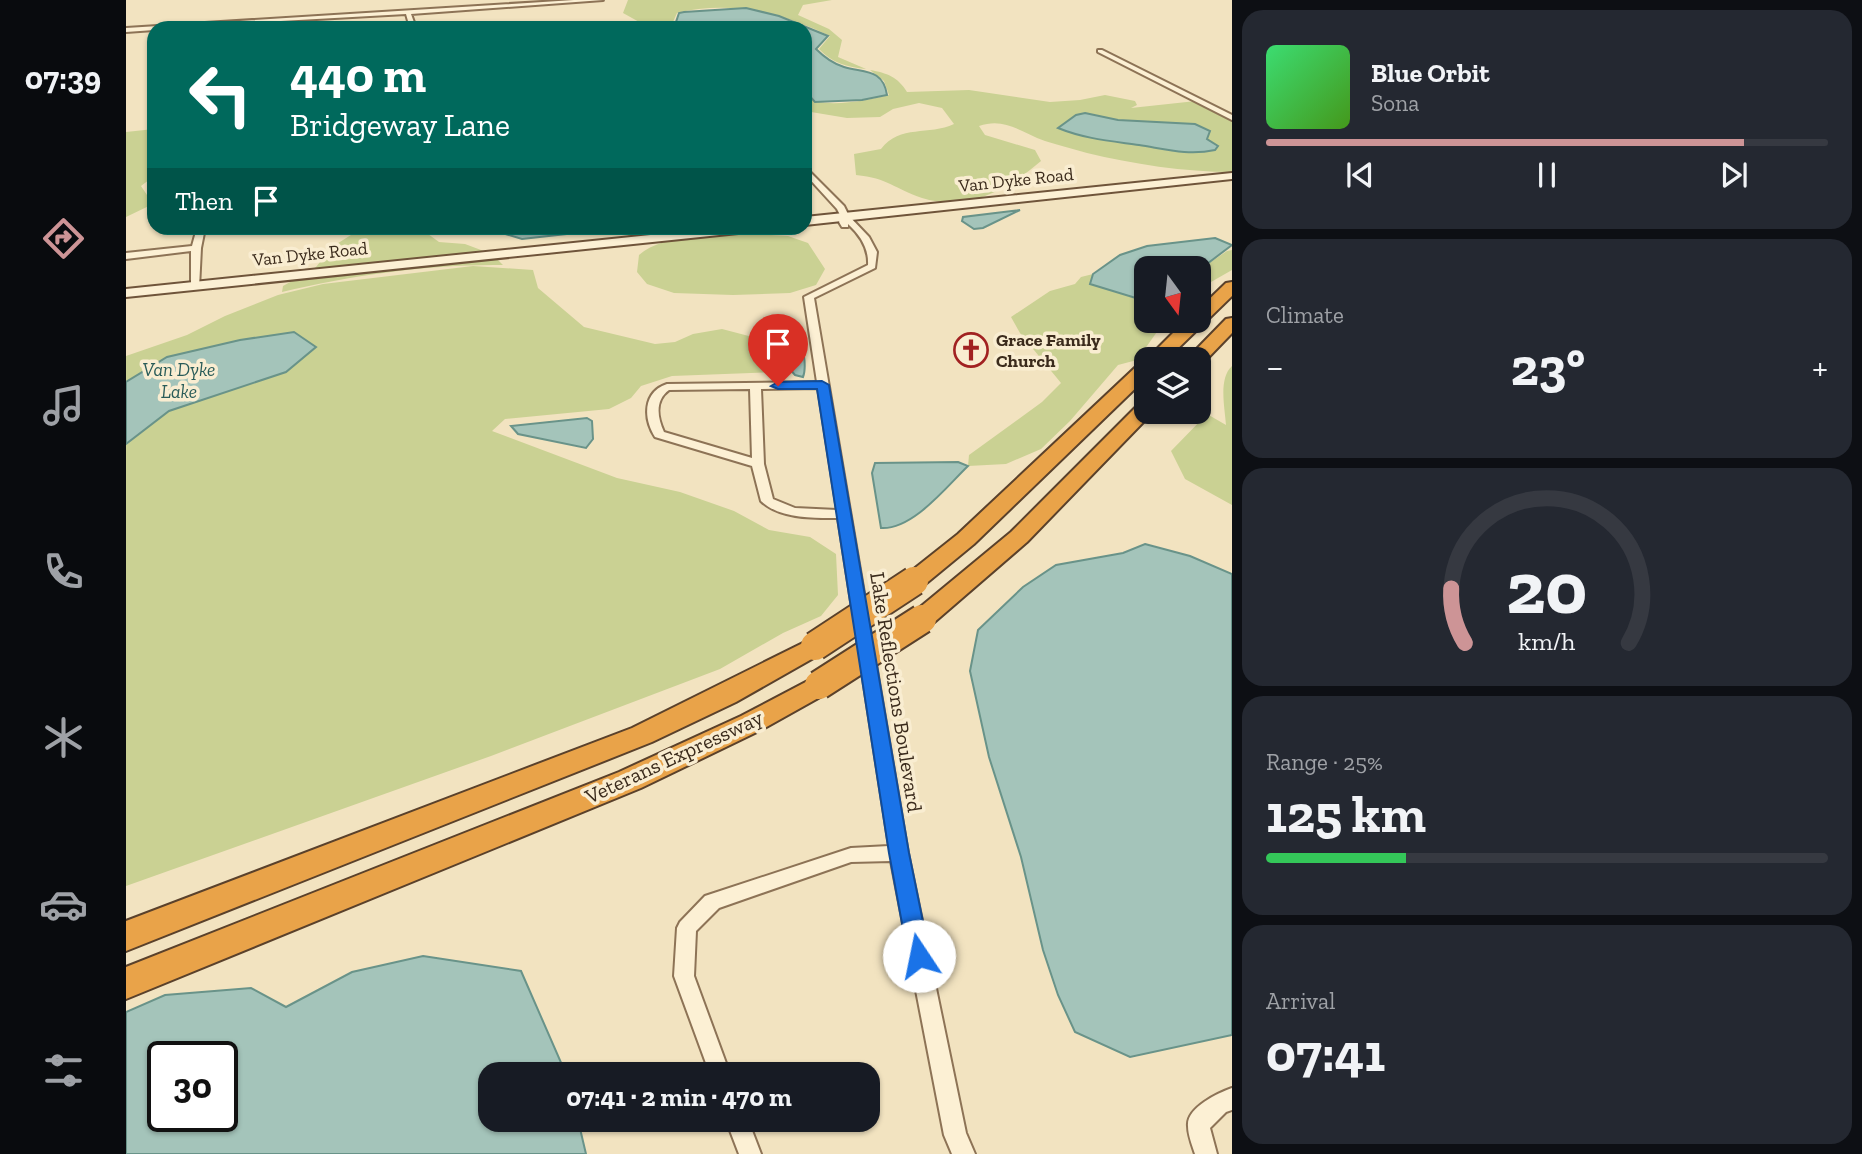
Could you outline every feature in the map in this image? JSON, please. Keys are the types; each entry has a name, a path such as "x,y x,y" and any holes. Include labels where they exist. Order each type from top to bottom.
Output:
{"highway":[{"path":"1211,307 1232,287"},
{"path":"1208,347 1232,323"},
{"path":"1169,347 1183,333"},
{"name":"Veterans Expressway","path":"126,936 630,740 726,695 815,646 914,581 966,539 1134,379"},
{"name":"Veterans Expressway","path":"126,983 630,780 751,723 819,685 922,619 1019,537 1134,420"}],"main road":[{"name":"Van Dyke Road","path":"812,220 1232,176"},
{"name":"Van Dyke Road","path":"126,293 681,235"}],"street":[{"path":"267,21 600,0"},
{"path":"408,12 411,21"},
{"path":"126,30 147,29"},
{"path":"1100,51 1232,118"},
{"path":"812,177 841,208 845,217"},
{"name":"Lake Reflections Boulevard","path":"845,217 852,221 872,249 875,257 872,266 809,298 899,853 955,1135 964,1154"},
{"path":"196,286 196,248 199,235"},
{"path":"126,256 196,248"},
{"path":"758,464 659,434 653,425 654,396 667,387 822,385"},
{"path":"755,386 758,464 767,500 782,510 806,514 844,514"},
{"path":"716,1062 684,976 687,928 712,902 851,855 899,853"},
{"path":"1206,1154 1198,1124 1219,1103 1232,1099"},
{"path":"742,1132 750,1154"}],"green space":[{"path":"628,0 832,0 803,5 798,15 811,21 794,21 736,8 697,9 677,13 673,21 637,21 623,13"},
{"path":"812,21 829,29 842,40 838,57 866,69 840,64 824,54 819,49 830,36 812,28"},
{"path":"870,70 891,76 907,92 969,90 1050,102 1105,95 1135,101 1137,105 1131,108 1196,101 1232,119 1232,172 1177,169 1122,161 1045,141 997,123 979,126 985,135 1035,150 1041,161 1015,181 986,196 939,202 913,195 884,181 856,175 854,154 881,149 889,141 906,133 954,124 942,108 919,103 893,109 880,117 847,118 812,112 812,100 833,103 889,95 884,81","holes":["1085,113 1118,120 1195,124 1210,131 1206,139 1212,142 1215,150 1168,150 1089,137 1059,127 1076,115"]},
{"path":"147,130 147,181 141,186 147,195 147,207 126,217 126,132"},
{"path":"351,235 429,235 439,242 465,244 489,253 308,272 316,267 332,247"},
{"path":"627,235 661,235 631,238"},
{"path":"788,236 808,243 825,269 816,285 790,293 733,295 674,293 647,284 637,272 639,255 650,248 663,242 694,237"},
{"path":"1232,250 1232,270 1211,282 1211,262"},
{"path":"494,256 503,265 448,266 392,272 336,280 282,292 283,286 299,277"},
{"path":"473,266 533,270 538,288 584,327 655,344 675,342 693,334 722,329 776,343 784,358 778,372 672,376 641,386 631,398 609,409 505,419 492,431 617,478 680,492 734,511 769,530 810,537 836,554 838,595 821,616 783,633 720,669 491,756 126,886 126,356 187,335 225,316 278,295 323,284"},
{"path":"1093,274 1091,284 1134,297 1134,333 1156,333 1146,347 1134,347 1134,361 1118,365 1070,421 1041,449 1006,464 968,466 969,455 1042,402 1061,383 1020,333 1011,317 1050,291 1075,284 1081,277"},
{"path":"1232,366 1232,505 1185,479 1171,451 1197,424 1211,424 1211,416 1226,425 1224,386"}],"water":[{"path":"746,8 791,21 676,21 679,13"},
{"path":"812,29 828,36 816,49 840,66 877,76 885,86 887,95 862,100 815,102 812,99"},
{"path":"1085,113 1118,120 1195,124 1210,131 1207,139 1218,146 1215,150 1205,152 1177,151 1098,139 1058,128 1076,115"},
{"path":"1020,210 983,228 974,229 962,221 963,217"},
{"path":"509,235 557,235 522,239"},
{"path":"1215,238 1232,245 1211,261 1211,256 1134,256 1134,297 1090,284 1093,274 1120,255 1147,246"},
{"name":"Van Dyke Lake","path":"294,332 316,347 286,372 169,411 126,444 126,382 167,357 240,340"},
{"path":"788,345 800,345 802,348 803,377 795,375 789,368"},
{"path":"587,418 592,421 593,439 586,448 518,434 511,426"},
{"path":"958,462 968,466 929,505 905,522 881,528 872,473 875,463"},
{"path":"1145,544 1190,556 1232,574 1232,1035 1130,1057 1075,1032 1058,995 1043,950 1021,857 989,757 970,671 978,630 1023,587 1056,565 1123,553"},
{"path":"423,956 521,971 561,1062 478,1062 478,1132 581,1132 586,1154 126,1154 126,1012 165,995 251,988 286,1007 352,972"}],"place":[{"name":"Grace Family Church","path":"971,350"}],"route":[{"path":"778,386 822,385 899,853 919,956"}]}
